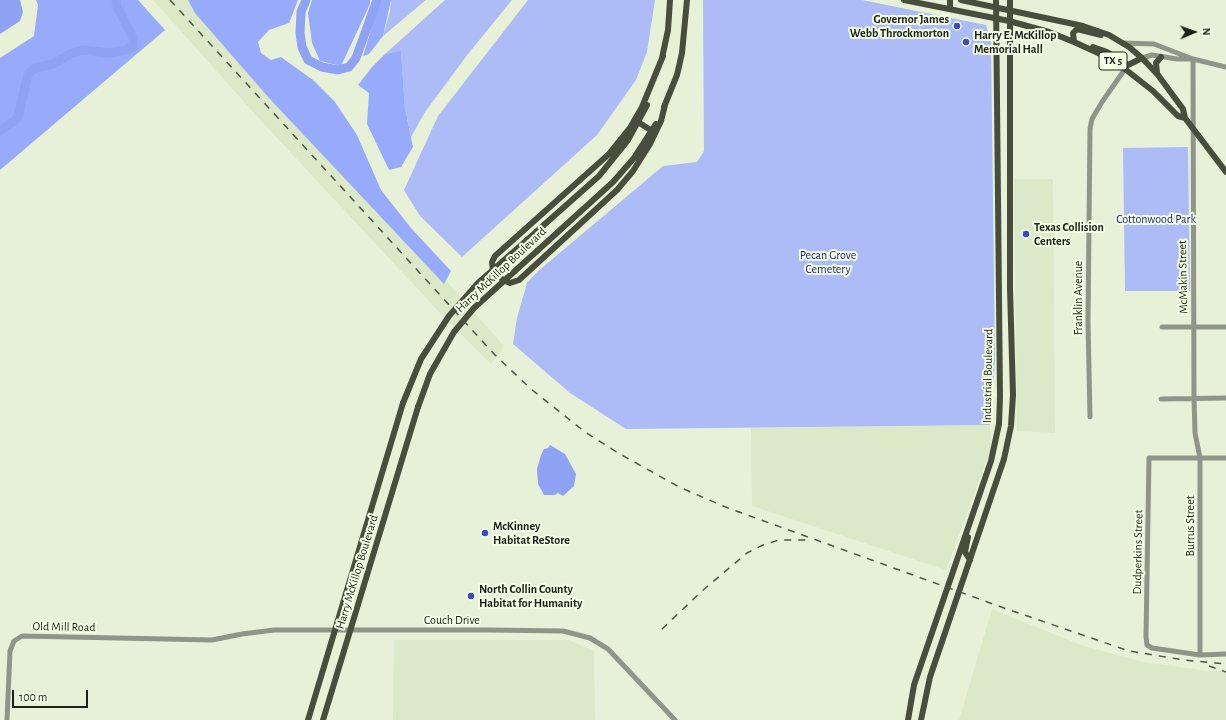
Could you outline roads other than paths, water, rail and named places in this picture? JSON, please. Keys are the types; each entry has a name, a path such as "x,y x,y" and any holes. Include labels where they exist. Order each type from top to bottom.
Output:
{"main road":[{"name":"Harry McKillop Boulevard","path":"308,720 334,630 404,403 417,367 440,327 478,283 599,176 620,150 638,122 652,92 663,56 668,30 670,0"},
{"name":"Harry McKillop Boulevard","path":"323,720 418,407 436,362 460,325 483,299 613,182 634,158 652,131 665,105 676,75 682,53 687,0"},
{"name":"TX 5","path":"904,0 1009,21 1047,32 1084,46 1126,69 1154,91 1178,116 1185,118"},
{"path":"950,0 950,8"},
{"name":"TX 5","path":"961,0 1083,26 1109,35 1123,43 1142,58 1158,75 1183,109 1185,118 1226,172"},
{"name":"Industrial Boulevard","path":"908,720 914,685 993,454 999,424 999,226 996,0"},
{"name":"Industrial Boulevard","path":"921,720 930,677 1004,459 1010,432 1013,395 1010,288 1010,0"},
{"path":"1074,42 1072,33 1077,29 1100,36 1109,35"},
{"path":"1084,46 1104,50 1128,65 1142,58"},
{"path":"663,56 642,107 630,128 609,154 495,256 492,262 493,270 503,280 510,283 519,280 617,190 633,171 650,144 661,121 665,105"},
{"path":"1158,75 1156,63 1161,56"},
{"path":"638,122 652,131"},
{"path":"998,189 1011,188"},
{"path":"999,226 1011,225"},
{"path":"999,288 1010,288"},
{"path":"999,304 1011,304"},
{"path":"970,560 965,550 972,528 971,516 984,518"}],"street":[{"path":"1123,43 1154,44 1193,59 1226,66"},
{"path":"1142,58 1149,55 1177,59 1193,59"},
{"name":"McMakin Street","path":"1193,59 1194,398"},
{"name":"Franklin Avenue","path":"1090,417 1088,322 1090,129 1092,119 1102,102 1126,69"},
{"path":"1162,327 1226,326"},
{"path":"1161,398 1226,398"},
{"name":"Burrus Street","path":"1194,398 1195,433 1200,458 1200,654"},
{"name":"Dudperkins Street","path":"1200,458 1149,458 1147,646 1152,648 1200,654"},
{"path":"1200,458 1226,458"},
{"name":"Couch Drive","path":"195,640 218,639 266,631 334,630 548,631 582,635 595,640 608,649 675,720"},
{"name":"Old Mill Road","path":"7,720 10,651 14,641 18,638 27,636 195,640"},
{"path":"1200,654 1226,654"}],"waterway":[{"path":"0,130 18,117 28,74 35,68 53,64 70,54 82,50 110,53 126,50 133,46 133,37 118,9 116,3 117,0"},
{"path":"306,0 301,12 300,33 302,47 308,60 322,67 338,70 349,67 356,58 377,0"}],"railway":[{"path":"170,0 495,355 531,389 585,432 620,454 679,487 728,508 1004,608 1129,651 1184,660 1226,664"},
{"path":"662,629 702,591 747,553 763,545 779,540 807,540"},
{"path":"1209,666 1226,672"}],"place":[{"name":"Governor James Webb Throckmorton","path":"957,26"},
{"name":"Harry E. McKillop Memorial Hall","path":"966,42"},
{"name":"Texas Collision Centers","path":"1026,234"},
{"name":"McKinney Habitat ReStore","path":"485,533"},
{"name":"North Collin County Habitat for Humanity","path":"471,596"}],"park label":[{"name":"Cottonwood Park","path":"1156,219"},
{"name":"Pecan Grove Cemetery","path":"828,262"}]}
